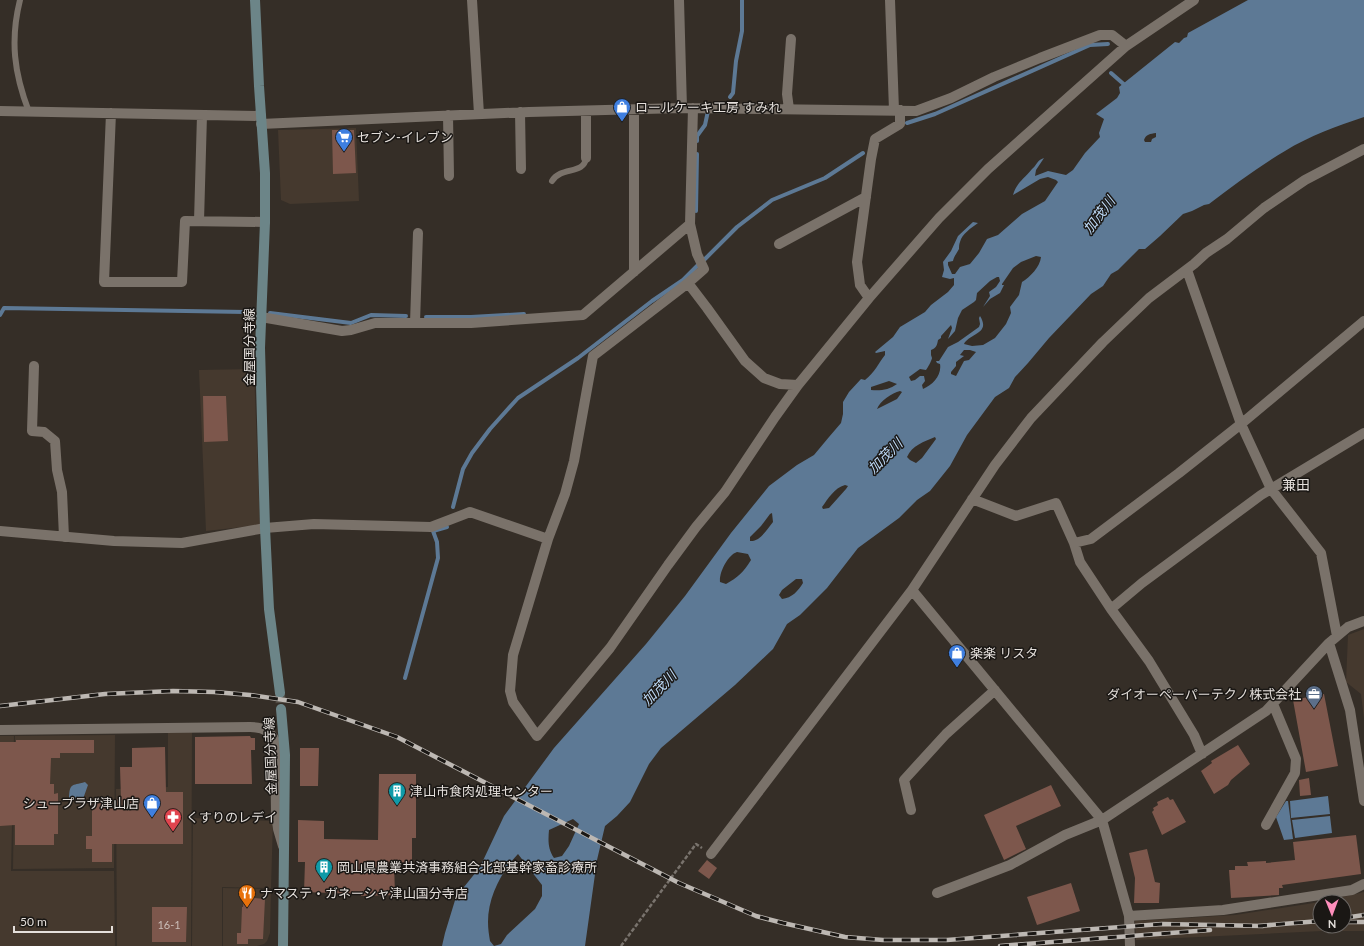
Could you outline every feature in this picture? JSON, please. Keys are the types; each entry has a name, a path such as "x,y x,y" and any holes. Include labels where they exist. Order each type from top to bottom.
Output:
{"main road":[{"name":"金屋国分寺線","path":"255,0 265,173 265,222 260,348 264,528 269,609 280,693"},
{"name":"金屋国分寺線","path":"281,709 285,755 283,946"}],"street":[{"path":"472,0 478,114"},
{"path":"679,0 682,108"},
{"path":"869,298 860,285 857,262 871,159 875,139 900,124 897,110 890,0"},
{"path":"692,108 690,224 697,254 704,269 593,356 574,460 566,494 548,539 513,655 511,684 512,702 537,736 610,648 668,565 725,492 798,385 869,298 938,218 988,170 1126,46 1194,0"},
{"path":"0,111 202,115 261,120 682,108 916,111 951,98 994,77 1100,35 1112,35 1126,46"},
{"path":"789,109 787,94 790,39"},
{"path":"634,110 634,272"},
{"path":"586,111 586,158"},
{"path":"520,112 521,169"},
{"path":"111,113 104,282 182,282 186,221 265,222"},
{"path":"199,221 202,115"},
{"path":"448,115 449,176"},
{"path":"711,854 912,590 972,499 1031,418 1056,391 1102,342 1149,298 1187,270 1206,253 1227,239 1264,208 1305,180 1364,149"},
{"path":"779,244 866,197"},
{"path":"261,317 342,331 375,323 472,323 583,315 690,224"},
{"path":"416,323 418,233"},
{"path":"1187,270 1241,424 1271,489 1321,553 1337,636"},
{"path":"688,283 745,361 764,378 780,384 798,385"},
{"path":"1074,543 1091,539 1241,424 1364,322"},
{"path":"34,366 32,431 44,432 55,441 57,470 62,492 64,537"},
{"path":"1111,609 1142,583 1271,489 1364,433"},
{"path":"972,499 1016,516 1056,503 1074,543 1080,562 1111,609 1149,661 1194,735 1202,754"},
{"path":"0,531 114,541 182,543 264,528 314,524 431,527 470,512 548,539"},
{"path":"912,590 1102,820 1130,916 1130,946"},
{"path":"937,893 1010,865 1065,835 1102,820 1266,711 1329,643 1348,627 1364,621"},
{"path":"1329,643 1350,710 1364,801"},
{"path":"911,810 904,780 946,734 995,690"},
{"path":"1266,825 1295,773 1296,759 1273,704"},
{"path":"0,730 250,727 264,729 271,734 275,741 276,813 278,829 284,848"},
{"path":"1130,916 1223,910 1269,904 1352,890 1364,884"}],"lane":[{"path":"20,0 15,22 14,43 19,79 28,112"},
{"path":"552,181 558,174 581,167 585,164 586,158"}],"path":[{"path":"621,946 696,844 711,854"}],"shaded area":[{"path":"356,128 359,201 290,204 281,200 278,130"},
{"path":"254,369 260,525 206,531 199,370"},
{"path":"1364,629 1364,719 1361,694 1346,682 1348,635"},
{"path":"192,732 191,946 117,946 116,789 168,787 168,733"},
{"path":"115,735 114,868 13,869 15,736"},
{"path":"0,736 14,736 11,871 114,871 115,946 0,946"},
{"path":"193,818 273,821 271,888 222,887 222,946 192,946"},
{"name":"ナマステ・ガネーシャ津山国分寺店","path":"223,888 271,889 270,933 264,944 257,946 223,946"},
{"path":"1364,892 1364,931 1352,931 1352,895"},
{"path":"1312,903 1312,931 1136,940 1135,921 1235,915"}],"water":[{"name":"加茂川","path":"1248,0 1364,0 1364,117 1323,132 1294,146 1275,157 1209,204 1183,214 1145,249 1139,249 1118,270 1111,274 1103,286 1091,294 1049,338 1015,377 1009,388 995,397 967,435 950,466 930,491 917,500 899,518 858,548 827,588 800,615 787,624 773,649 735,685 661,748 649,764 630,802 605,826 597,860 585,946 494,946 442,946 456,897 480,867 504,816 554,748 646,644 685,596 731,533 769,486 797,465 814,455 841,423 843,402 849,392 861,379 865,380 874,371 885,355 885,351 875,352 893,337 900,327 925,312 954,285 954,278 950,279 942,277 944,270 943,262 951,251 958,236 973,222 978,223 963,236 953,261 948,262 952,274 955,274 960,267 970,264 979,253 987,239 998,235 1022,214 1045,201 1058,182 1048,177 1040,179 1013,195 1019,184 1038,161 1044,158 1036,170 1035,176 1048,171 1066,175 1073,170 1085,153 1100,137 1099,133 1104,119 1096,114 1117,98 1120,93 1119,87 1175,42 1179,43 1187,37 1188,33","holes":["1156,133 1156,137 1152,139 1151,142 1145,142 1144,140 1148,135","1036,256 1041,257 1039,264 1034,271 1022,282 1019,295 1010,307 1011,313 1006,324 995,338 983,345 972,346 964,344 981,330 983,322 980,316 979,327 958,342 948,347 939,361 936,361 940,364 940,372 930,385 923,389 922,385 925,381 924,376 920,376 911,381 909,377 920,369 927,369 932,359 931,350 936,346 938,340 951,325 952,328 948,339 955,331 958,318 962,310 976,300 977,293 990,281 999,277 1000,281 996,287 989,292 990,296 983,307 990,299 1000,293 1004,285 1002,284 1013,268 1021,262","964,350 976,352 969,360 964,361 956,376 951,374 956,366 956,362 964,356 960,355","889,381 897,384 884,390 871,390 871,387","900,391 902,392 897,399 877,409 883,400","935,437 936,439 922,458 916,463 910,460 907,457 909,453 923,442","841,486 848,486 829,508 823,509 822,507","772,513 773,522 763,534 754,541 750,541 750,537 770,514","737,552 748,554 751,560 740,574 726,584 720,582 720,578 727,560","796,579 802,579 803,583 792,596 782,599 779,595 782,590","573,819 579,824 569,846 562,856 554,858 549,845 549,830","518,854 542,885 542,896 535,909 507,935 501,944 494,946 490,941 488,925 490,903 501,877"]},
{"path":"85,782 88,785 83,799 69,798 72,786"},
{"path":"1328,796 1330,814 1291,818 1290,801"},
{"path":"1286,801 1288,801 1293,839 1284,840 1276,817"},
{"path":"1330,816 1332,833 1295,838 1292,820"}],"building":[{"name":"セブン-イレブン","path":"332,130 354,130 356,173 333,174"},
{"path":"203,396 226,396 228,441 204,442"},
{"path":"1324,694 1338,766 1306,772 1293,700"},
{"path":"250,736 251,738 255,738 255,750 251,750 252,784 195,784 195,737"},
{"path":"16,740 94,740 94,753 60,753 60,758 51,758 50,784 54,784 54,794 58,793 58,834 54,834 54,845 15,845 15,825 0,826 0,742 16,742"},
{"path":"1238,745 1250,764 1231,780 1228,785 1214,794 1201,771 1212,763 1211,761"},
{"path":"165,747 166,792 183,792 183,844 112,844 112,862 92,862 92,849 86,849 86,836 92,836 92,802 98,803 98,800 121,799 120,767 132,767 132,748"},
{"path":"300,748 319,748 318,786 300,786"},
{"path":"379,774 416,774 416,838 412,838 412,863 394,862 395,895 361,896 361,894 304,892 305,862 298,862 298,820 324,821 324,839 378,840"},
{"path":"1309,778 1311,795 1300,796 1299,780"},
{"path":"1051,785 1061,806 1016,826 1026,849 1004,860 984,815"},
{"path":"1168,797 1170,800 1173,799 1186,822 1162,835 1152,812 1154,810 1153,808 1158,805 1157,802"},
{"path":"1356,835 1361,874 1282,885 1283,888 1279,888 1279,895 1231,898 1229,870 1235,870 1235,866 1248,866 1247,862 1266,861 1266,863 1295,860 1293,842"},
{"path":"1147,849 1155,882 1160,883 1159,903 1134,903 1135,878 1129,853"},
{"path":"707,860 717,868 709,879 698,871"},
{"path":"1071,883 1080,911 1037,925 1027,897"},
{"name":"ナマステ・ガネーシャ津山国分寺店","path":"244,897 265,899 263,939 248,939 248,944 237,944 237,933 241,933"},
{"path":"152,907 187,907 186,942 152,942"}],"waterway":[{"path":"730,97 733,93 736,61 742,31 742,0"},
{"path":"907,123 935,114 1090,45 1108,44"},
{"path":"1111,73 1127,87"},
{"path":"697,141 697,136 705,125 708,111"},
{"path":"705,259 737,227 772,200 825,178 863,153"},
{"path":"696,211 697,154"},
{"path":"453,507 463,469 472,453 490,429 518,398 578,358 652,301 683,280 698,265"},
{"path":"0,315 4,308 246,312"},
{"path":"270,313 351,323 371,315 406,316"},
{"path":"426,317 471,317 524,314"},
{"path":"405,678 438,558 437,542 433,531 447,527"}],"tunnel":[{"path":"280,693 281,709"}],"railway":[{"path":"0,706 105,694 173,691 250,695 298,702 397,737 679,883 756,916 845,937 883,940 947,940 1162,924 1263,926"},
{"path":"1352,917 1364,915"},
{"path":"1258,926 1312,922"},
{"path":"1352,922 1364,922"},
{"path":"1000,946 1210,930"}],"place":[{"name":"ロールケーキ工房 すみれ","path":"622,122"},
{"name":"セブン-イレブン","path":"344,152"},
{"name":"楽楽 リスタ","path":"957,668"},
{"name":"ダイオーペーパーテクノ株式会社","path":"1314,709"},
{"name":"津山市食肉処理センター","path":"397,806"},
{"name":"シュープラザ津山店","path":"152,818"},
{"name":"くすりのレデイ","path":"173,832"},
{"name":"岡山県農業共済事務組合北部基幹家畜診療所","path":"324,882"},
{"name":"ナマステ・ガネーシャ津山国分寺店","path":"247,908"}],"district":[{"name":"兼田","path":"1296,485"}]}
